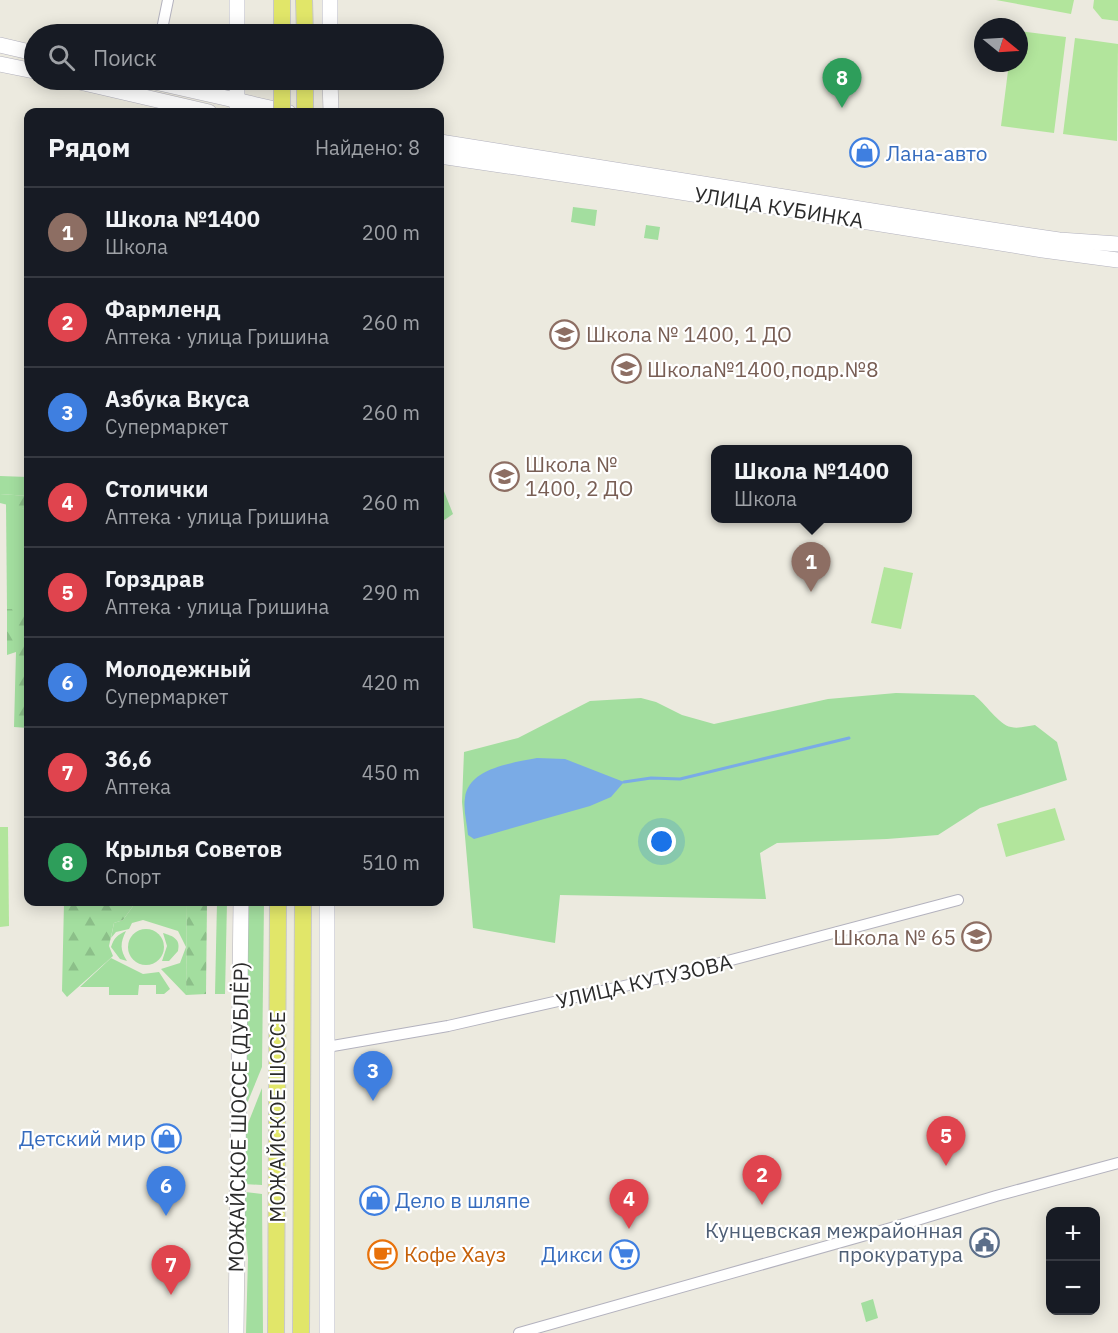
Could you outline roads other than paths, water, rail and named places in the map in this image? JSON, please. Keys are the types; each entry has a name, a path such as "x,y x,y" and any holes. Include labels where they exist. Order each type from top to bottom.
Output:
{"main road":[{"path":"282,0 282,24"},
{"path":"304,0 305,24"},
{"path":"328,24 330,0"},
{"path":"237,5 237,24"},
{"path":"0,45 24,51"},
{"path":"0,64 24,69"},
{"path":"114,90 192,108"},
{"path":"182,90 237,107 237,90"},
{"path":"282,90 282,108"},
{"path":"305,90 305,108"},
{"path":"330,90 331,108"},
{"path":"444,143 992,230 1059,240 1118,244"},
{"name":"УЛИЦА КУБИНКА","path":"444,157 721,197 1118,262"},
{"name":"МОЖАЙСКОЕ ШОССЕ (ДУБЛЁР)","path":"236,1333 241,906"},
{"name":"МОЖАЙСКОЕ ШОССЕ","path":"276,1333 279,906"},
{"name":"МОЖАЙСКОЕ ШОССЕ","path":"301,1333 303,906"},
{"path":"327,906 327,1333"}],"street":[{"path":"163,24 168,0"},
{"path":"237,5 242,24"},
{"name":"УЛИЦА КУТУЗОВА","path":"327,1047 448,1026 686,972 958,900"},
{"path":"519,1333 1118,1163"}],"water":[{"path":"537,758 565,759 624,782 611,797 590,806 474,839 468,835 465,798 474,780 483,773 504,765"}],"waterway":[{"path":"624,782 651,778 680,779 849,738"}],"place":[{"name":"Крылья Советов","path":"842,108"},
{"name":"Лана-авто","path":"865,153"},
{"name":"Школа № 1400, 1 ДО","path":"565,334"},
{"name":"Школа№1400,подр.№8","path":"626,369"},
{"name":"Школа № 1400, 2 ДО","path":"504,476"},
{"name":"Школа №1400","path":"811,592"},
{"name":"Школа № 65","path":"977,937"},
{"name":"Азбука Вкуса","path":"373,1101"},
{"name":"Детский мир","path":"167,1138"},
{"name":"Горздрав","path":"946,1166"},
{"name":"Дело в шляпе","path":"374,1200"},
{"name":"Фармленд","path":"762,1205"},
{"name":"Молодежный","path":"166,1216"},
{"name":"Столички","path":"629,1229"},
{"name":"Кунцевская межрайонная прокуратура","path":"984,1242"},
{"name":"Кофе Хауз","path":"383,1254"},
{"name":"Дикси","path":"624,1254"},
{"name":"36,6","path":"171,1295"}]}
